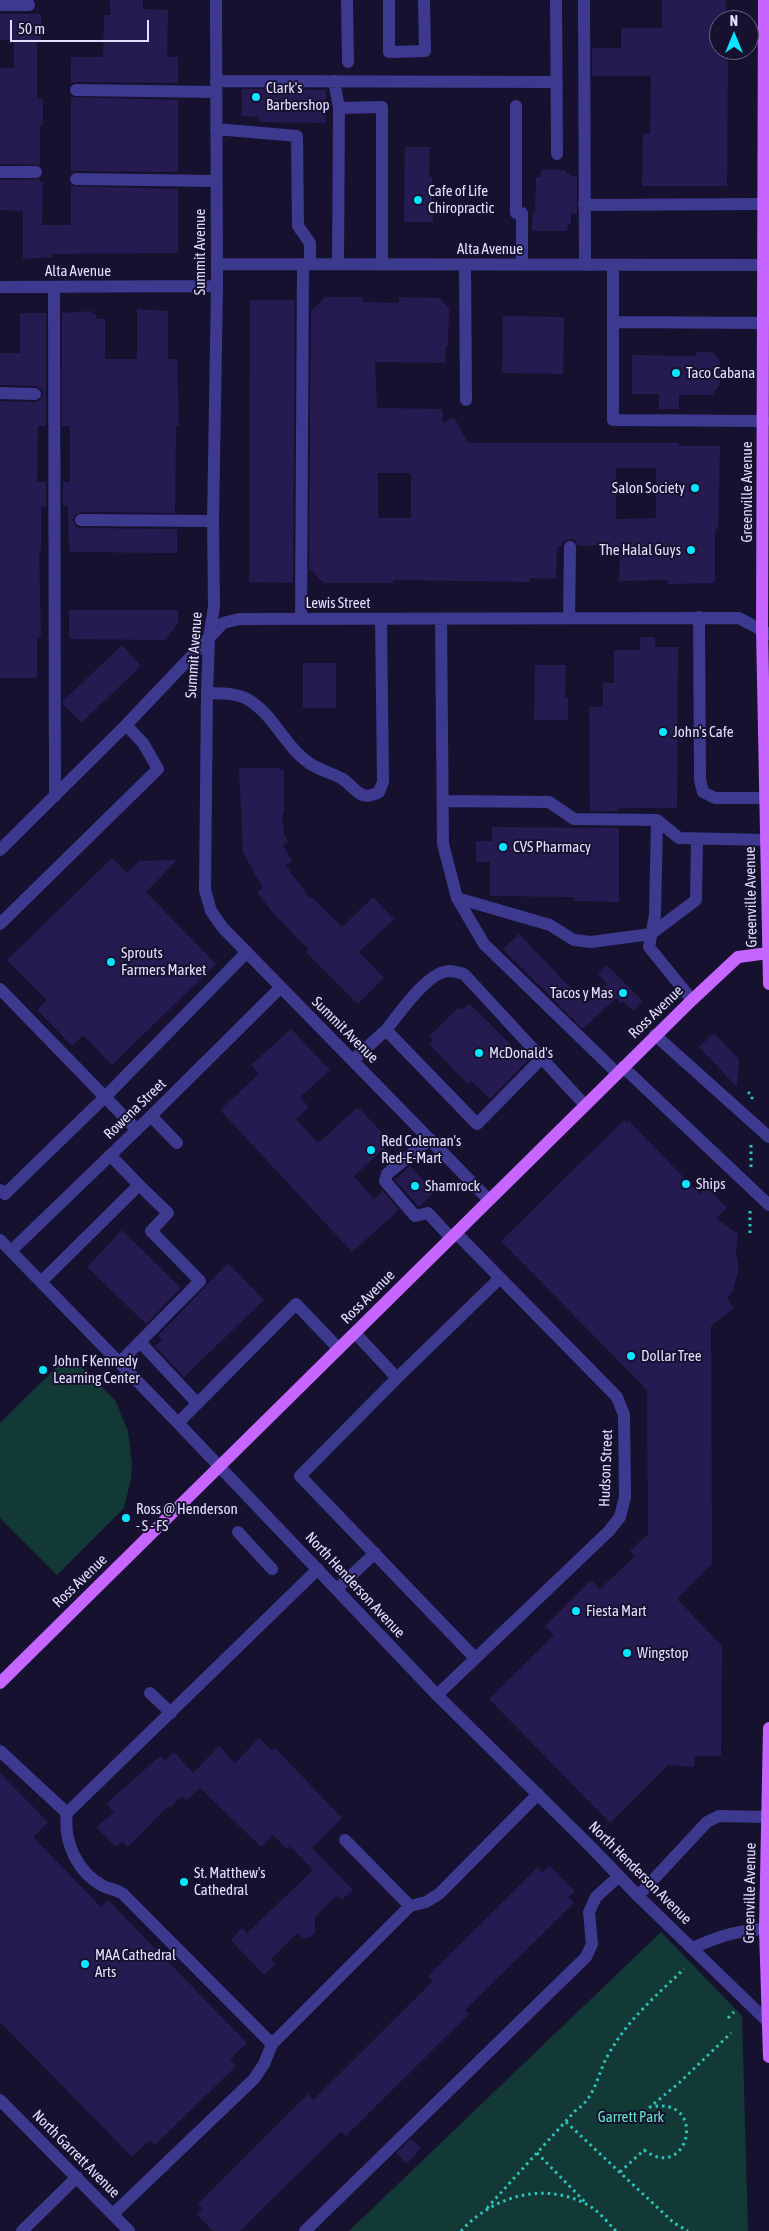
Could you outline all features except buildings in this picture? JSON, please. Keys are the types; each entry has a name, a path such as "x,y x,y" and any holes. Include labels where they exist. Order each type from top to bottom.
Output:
{"main road":[{"name":"Greenville Avenue","path":"764,0 766,116 763,204 766,251 764,265 766,840 769,984"},
{"name":"Ross Avenue","path":"0,1683 453,1236 584,1104 738,956 769,953"},
{"name":"Greenville Avenue","path":"769,1728 767,1929 769,2057"}],"street":[{"name":"Summit Avenue","path":"216,0 217,286 213,522 214,607 209,637 207,693 205,890 211,911 223,928 489,1200"},
{"path":"347,0 348,62"},
{"path":"389,0 389,52 425,51 424,0"},
{"path":"556,0 557,154"},
{"path":"584,0 585,265"},
{"path":"0,5 29,5"},
{"path":"334,81 339,108 338,264"},
{"path":"76,90 216,87 334,81 557,82"},
{"path":"516,106 516,213 522,213 522,265"},
{"path":"339,108 382,107 382,264"},
{"path":"216,129 297,136 298,226 310,243 306,264 302,619"},
{"path":"0,172 36,172"},
{"path":"76,179 216,181"},
{"path":"584,204 763,204"},
{"name":"Alta Avenue","path":"217,264 764,265"},
{"path":"466,265 466,400"},
{"path":"613,265 613,420 764,421"},
{"name":"Alta Avenue","path":"0,288 217,286"},
{"path":"54,287 55,796"},
{"path":"613,322 764,323"},
{"path":"0,393 35,394"},
{"path":"81,520 213,522"},
{"path":"569,618 570,547"},
{"path":"699,618 700,780 703,792 716,798 767,798"},
{"name":"Lewis Street","path":"0,850 126,725 223,623 239,619 739,618 766,632"},
{"path":"207,693 236,694 251,701 267,715 285,739 309,763 342,779 359,794 371,797 380,792 382,782 381,619"},
{"path":"441,619 443,844 457,898 484,944 769,1205"},
{"path":"0,924 158,769 143,743 126,725"},
{"path":"443,801 549,802 574,819 657,820 679,838 766,840"},
{"path":"657,820 655,915 649,947 692,1000"},
{"path":"457,898 550,925 574,940 591,942 652,934 696,900 697,839"},
{"path":"0,1190 4,1194 106,1096 246,953"},
{"path":"353,1060 386,1030 408,1002 432,977 448,971 464,974 584,1104"},
{"name":"Rowena Street","path":"11,1251 137,1130 280,988"},
{"path":"0,989 137,1130"},
{"path":"386,1030 477,1124 542,1058"},
{"path":"655,1035 769,1138"},
{"path":"151,1116 177,1143"},
{"name":"Hudson Street","path":"430,1139 388,1174 385,1181 416,1216 428,1213 499,1279 617,1397 624,1415 624,1497 620,1517 609,1531 437,1695"},
{"path":"110,1155 168,1213 151,1231 200,1281 120,1362"},
{"path":"41,1282 139,1185"},
{"name":"North Henderson Avenue","path":"0,1240 120,1362 437,1695 767,2022"},
{"path":"475,1658 300,1476 499,1279"},
{"path":"178,1423 296,1304 338,1349"},
{"path":"355,1333 397,1378"},
{"path":"140,1342 197,1403"},
{"path":"238,1532 272,1569"},
{"path":"337,1590 374,1553"},
{"path":"272,2044 123,1894 94,1880 77,1862 68,1844 65,1825 67,1813 318,1569"},
{"path":"150,1693 171,1713"},
{"path":"0,1751 67,1813"},
{"path":"113,2214 254,2078 264,2064 272,2044 410,1906 426,1902 439,1894 538,1794"},
{"path":"638,1896 707,1822 719,1816 768,1817"},
{"path":"345,1840 410,1906"},
{"path":"305,2231 586,1957 592,1944 589,1912 596,1897 619,1876"},
{"name":"North Henderson Avenue","path":"693,1948 716,1936 735,1931 767,1929"},
{"name":"North Garrett Avenue","path":"0,2100 129,2231"},
{"path":"22,2231 77,2177"}],"path":[{"path":"748,1092 752,1096 750,1233"},
{"path":"487,2208 584,2105 592,2094 604,2062 621,2035 647,2003 684,1969"},
{"path":"728,2018 734,2012"},
{"path":"620,2172 644,2150 658,2157 670,2156 684,2146 687,2137 687,2127 683,2116 667,2106 650,2107 680,2083 730,2033"},
{"path":"566,2122 674,2223 688,2231"},
{"path":"537,2153 616,2231"},
{"path":"461,2231 479,2213 512,2198 532,2194 558,2196 588,2205"}],"green space":[{"name":"John F Kennedy Learning Center","path":"69,1355 115,1400 128,1431 132,1464 131,1479 124,1508 57,1575 0,1518 0,1423"},
{"name":"Garrett Park","path":"661,1932 742,2016 748,2231 349,2231"}],"place":[{"name":"Clark's Barbershop","path":"256,97"},
{"name":"Cafe of Life Chiropractic","path":"418,200"},
{"name":"Taco Cabana","path":"676,373"},
{"name":"Salon Society","path":"695,488"},
{"name":"The Halal Guys","path":"691,550"},
{"name":"John's Cafe","path":"663,732"},
{"name":"CVS Pharmacy","path":"503,847"},
{"name":"Sprouts Farmers Market","path":"111,962"},
{"name":"Tacos y Mas","path":"623,993"},
{"name":"McDonald's","path":"479,1053"},
{"name":"Red Coleman's Red-E-Mart","path":"371,1150"},
{"name":"Ships","path":"686,1184"},
{"name":"Shamrock","path":"415,1186"},
{"name":"Dollar Tree","path":"631,1356"},
{"name":"John F Kennedy Learning Center","path":"43,1370"},
{"name":"Ross @ Henderson - S - FS","path":"126,1518"},
{"name":"Fiesta Mart","path":"576,1611"},
{"name":"Wingstop","path":"627,1653"},
{"name":"St. Matthew's Cathedral","path":"184,1882"},
{"name":"MAA Cathedral Arts","path":"85,1964"}]}
